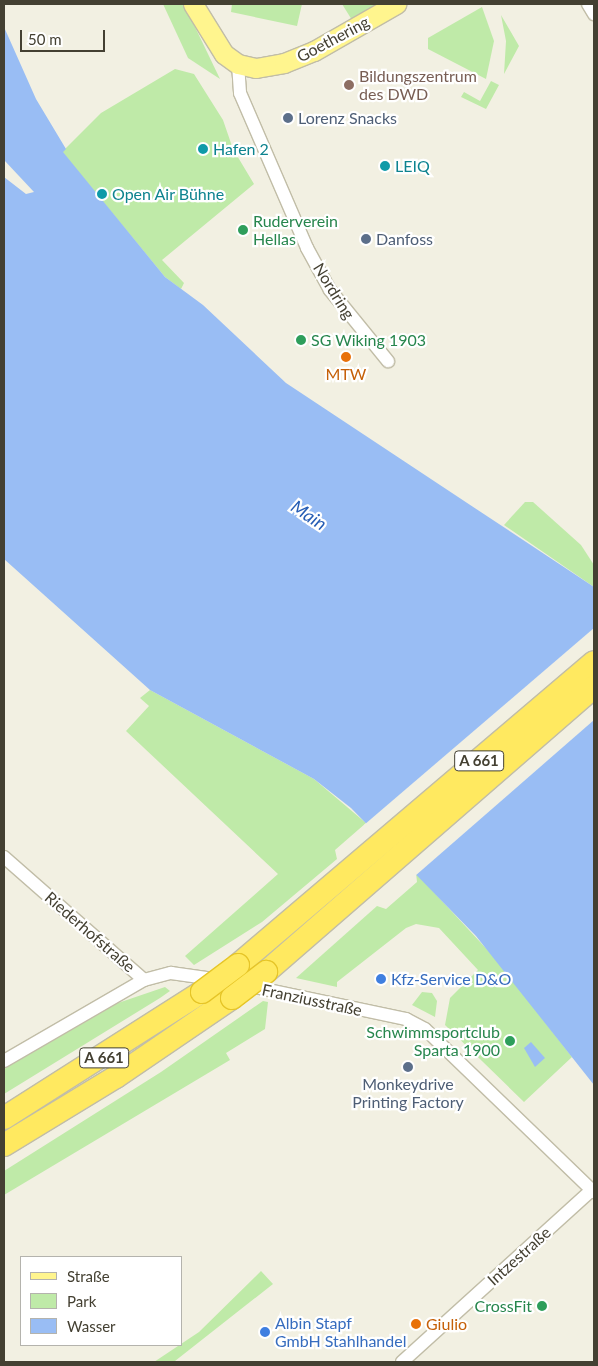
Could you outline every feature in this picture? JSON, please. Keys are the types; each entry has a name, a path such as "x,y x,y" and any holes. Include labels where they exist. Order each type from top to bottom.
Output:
{"highway":[{"name":"A 661","path":"4,1118 202,992 238,965 364,860 594,662"},
{"name":"A 661","path":"4,1145 116,1077 232,998 266,972 379,878 594,687"}],"main road":[{"path":"193,4 214,42 244,65"},
{"name":"Goethering","path":"244,65 298,58 396,4"}],"street":[{"path":"588,4 594,14"},
{"name":"Nordring","path":"244,65 244,103 330,290 388,361"},
{"name":"Riederhofstraße","path":"4,857 144,980 4,1060"},
{"name":"Franziusstraße","path":"144,980 190,974 416,1024 593,1191"},
{"name":"Intzestraße","path":"402,1362 593,1191"}],"green space":[{"path":"163,4 184,4 220,79 188,58"},
{"path":"232,4 302,4 297,26 231,12"},
{"path":"342,4 378,4 352,20"},
{"path":"482,7 494,41 486,79 428,49 428,38"},
{"path":"501,15 519,46 504,74 506,41"},
{"path":"175,69 194,74 223,120 233,149 254,184 162,260 184,283 181,289 165,277 62,152 101,113"},
{"path":"491,81 499,85 486,109 461,97 464,92 480,101"},
{"path":"525,502 533,502 581,545 594,565 594,587 504,525"},
{"path":"150,690 314,779 366,823 335,850 337,859 262,922 194,965 185,956 278,874 126,731 149,706 140,698"},
{"path":"416,873 495,958 572,1057 524,1102 445,1025 450,998 478,970 439,928 416,924 406,928 337,982 337,987 296,978 377,906 386,909 417,882"},
{"path":"165,987 170,991 4,1094 4,1069 118,1003"},
{"path":"422,992 432,993 437,1001 435,1017 412,1005"},
{"path":"263,1001 268,1002 265,1029 226,1053 230,1060 4,1195 4,1171 161,1072"},
{"path":"261,1271 273,1284 175,1361 154,1362 178,1346 182,1346 182,1343 199,1332"}],"water":[{"name":"Main","path":"4,27 36,99 66,149 63,152 165,277 203,305 286,383 594,587 594,1085 476,936 351,808 314,779 150,690 4,559 4,177 26,194 34,192 4,160"},
{"path":"531,1042 545,1058 535,1067 524,1048"}],"pier":[{"path":"594,628 594,720 415,876 364,825"}],"place":[{"name":"Bildungszentrum des DWD","path":"349,85"},
{"name":"Lorenz Snacks","path":"288,118"},
{"name":"Hafen 2","path":"203,149"},
{"name":"LEIQ","path":"385,166"},
{"name":"Open Air Bühne","path":"102,194"},
{"name":"Ruderverein Hellas","path":"243,230"},
{"name":"Danfoss","path":"366,239"},
{"name":"SG Wiking 1903","path":"301,340"},
{"name":"MTW","path":"346,357"},
{"name":"Kfz-Service D&O","path":"381,979"},
{"name":"Schwimmsportclub Sparta 1900","path":"510,1041"},
{"name":"Monkeydrive Printing Factory","path":"408,1067"},
{"name":"CrossFit","path":"542,1306"},
{"name":"Giulio","path":"416,1324"},
{"name":"Albin Stapf GmbH Stahlhandel","path":"265,1332"}]}
